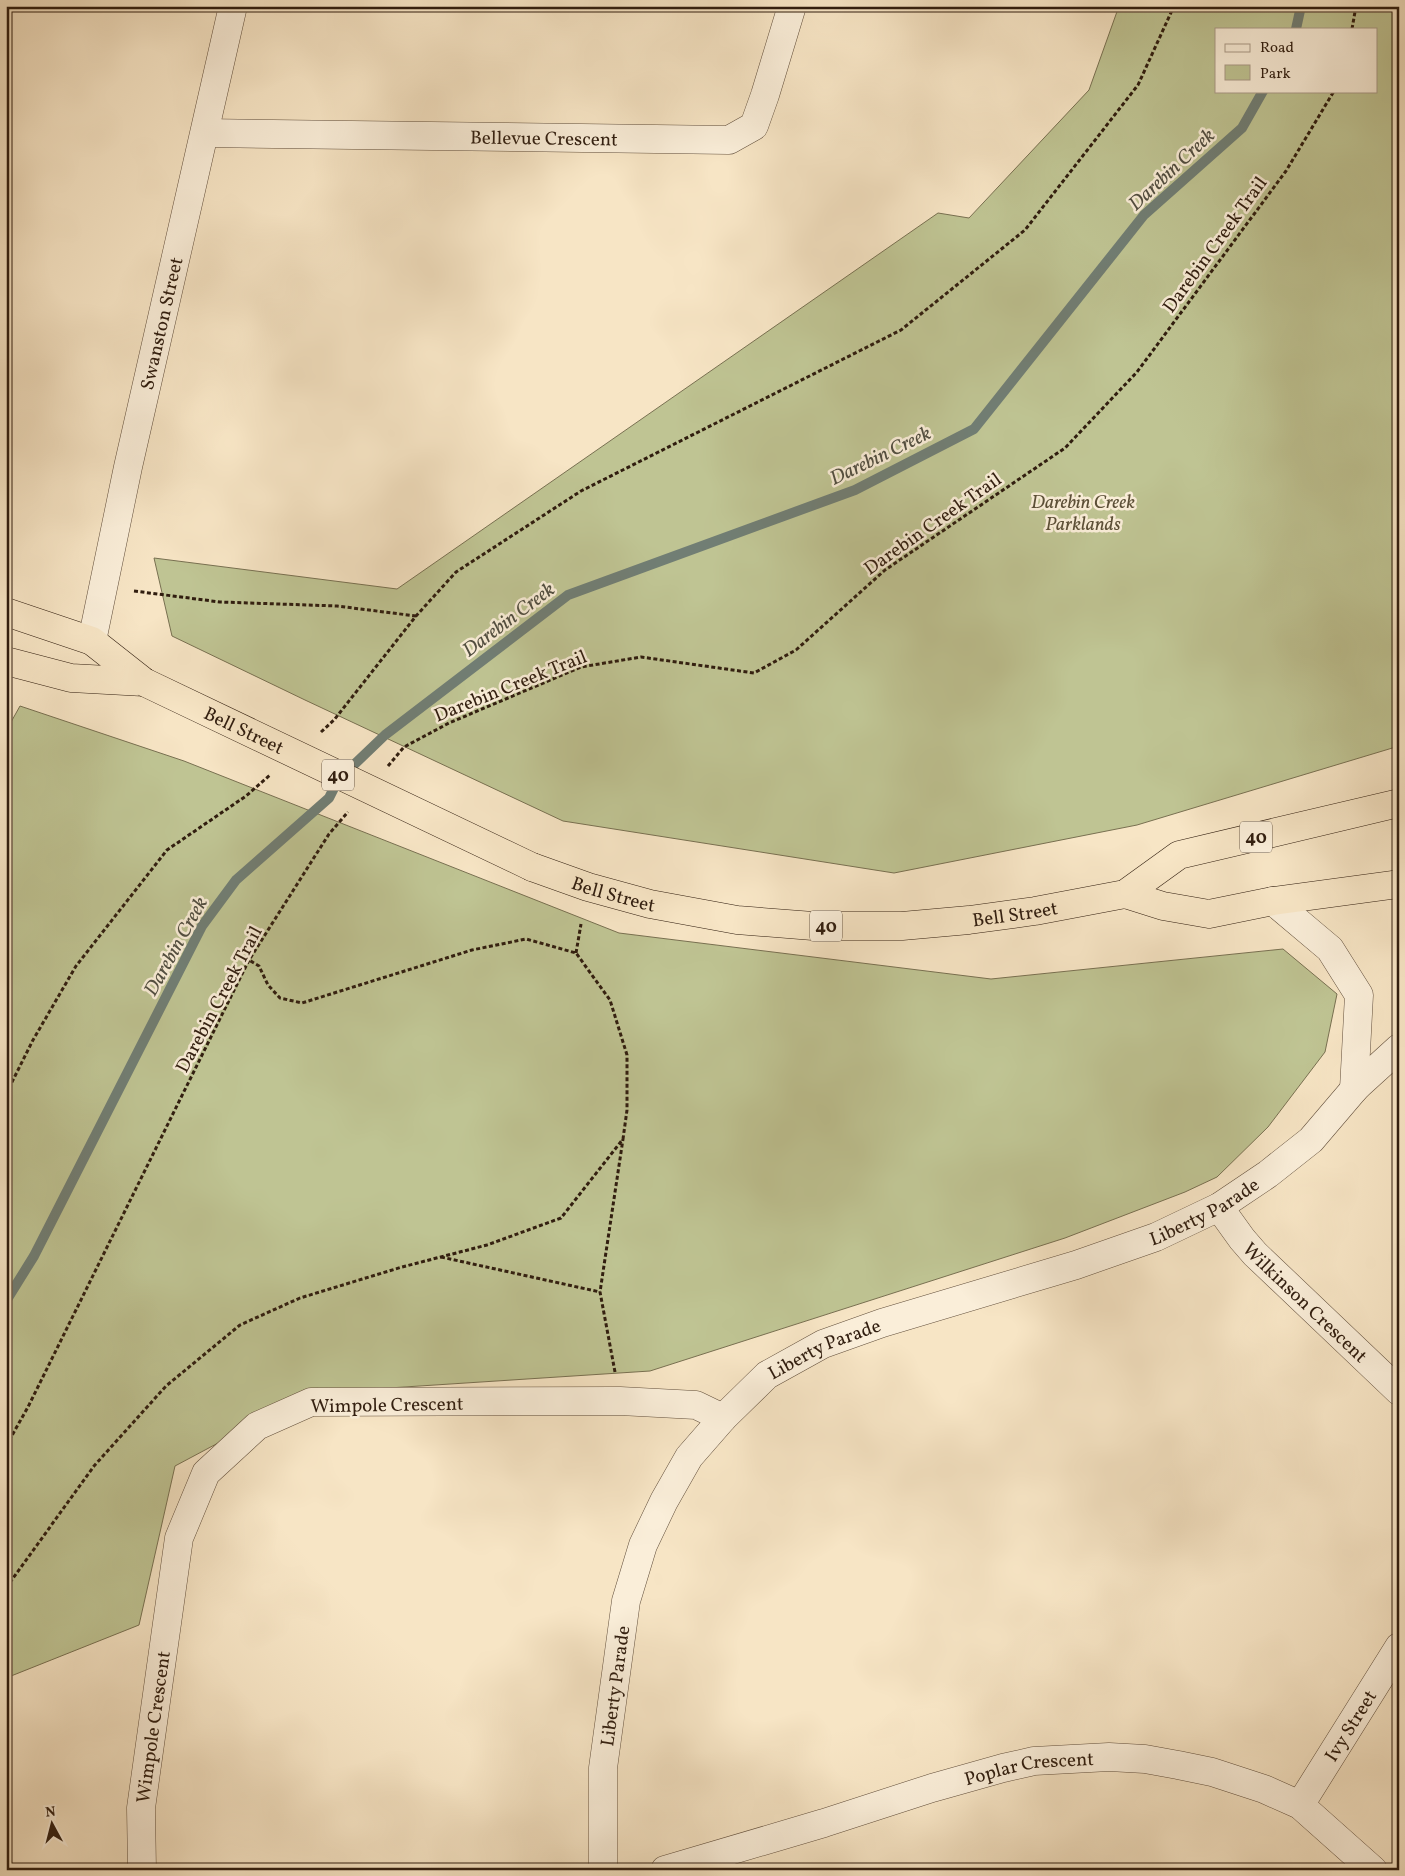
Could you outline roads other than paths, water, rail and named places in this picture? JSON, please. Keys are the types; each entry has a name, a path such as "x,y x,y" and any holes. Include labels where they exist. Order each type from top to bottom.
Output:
{"highway":[{"name":"Bell Street","path":"6,612 92,641 144,682 532,867 588,887 650,904 737,920 813,926 902,926 1034,912 1124,894 1179,855 1399,803"},
{"name":"Bell Street","path":"6,661 71,678 144,682"},
{"name":"Bell Street","path":"1124,894 1163,906 1209,914 1273,901 1399,884"}],"street":[{"name":"Swanston Street","path":"92,641 128,467 233,6"},
{"name":"Bellevue Crescent","path":"205,134 729,140 754,126 792,6"},
{"path":"1273,901 1330,949 1360,995 1354,1089 1358,1086"},
{"name":"Liberty Parade","path":"603,1870 603,1768 626,1601 643,1545 664,1501 689,1457 723,1418 767,1375 823,1344 882,1323 1076,1265 1156,1237 1219,1206 1268,1174 1311,1140 1358,1086 1399,1048"},
{"name":"Wilkinson Crescent","path":"1219,1206 1254,1254 1399,1391"},
{"name":"Wimpole Crescent","path":"142,1870 142,1808 179,1538 206,1473 257,1426 311,1402 620,1402 696,1405 723,1418"},
{"name":"Ivy Street","path":"1300,1805 1399,1647"},
{"name":"Poplar Crescent","path":"665,1870 932,1788 1034,1761 1109,1756 1144,1759 1212,1772 1300,1805 1373,1870"}],"waterway":[{"name":"Darebin Creek","path":"1296,28 1301,6"},
{"name":"Darebin Creek","path":"6,1301 34,1256 202,926 236,880 329,798 338,780 385,735 568,595 855,490 974,429 1144,215 1242,128 1262,92"}],"park label":[{"name":"Darebin Creek Parklands","path":"1083,512"}]}
